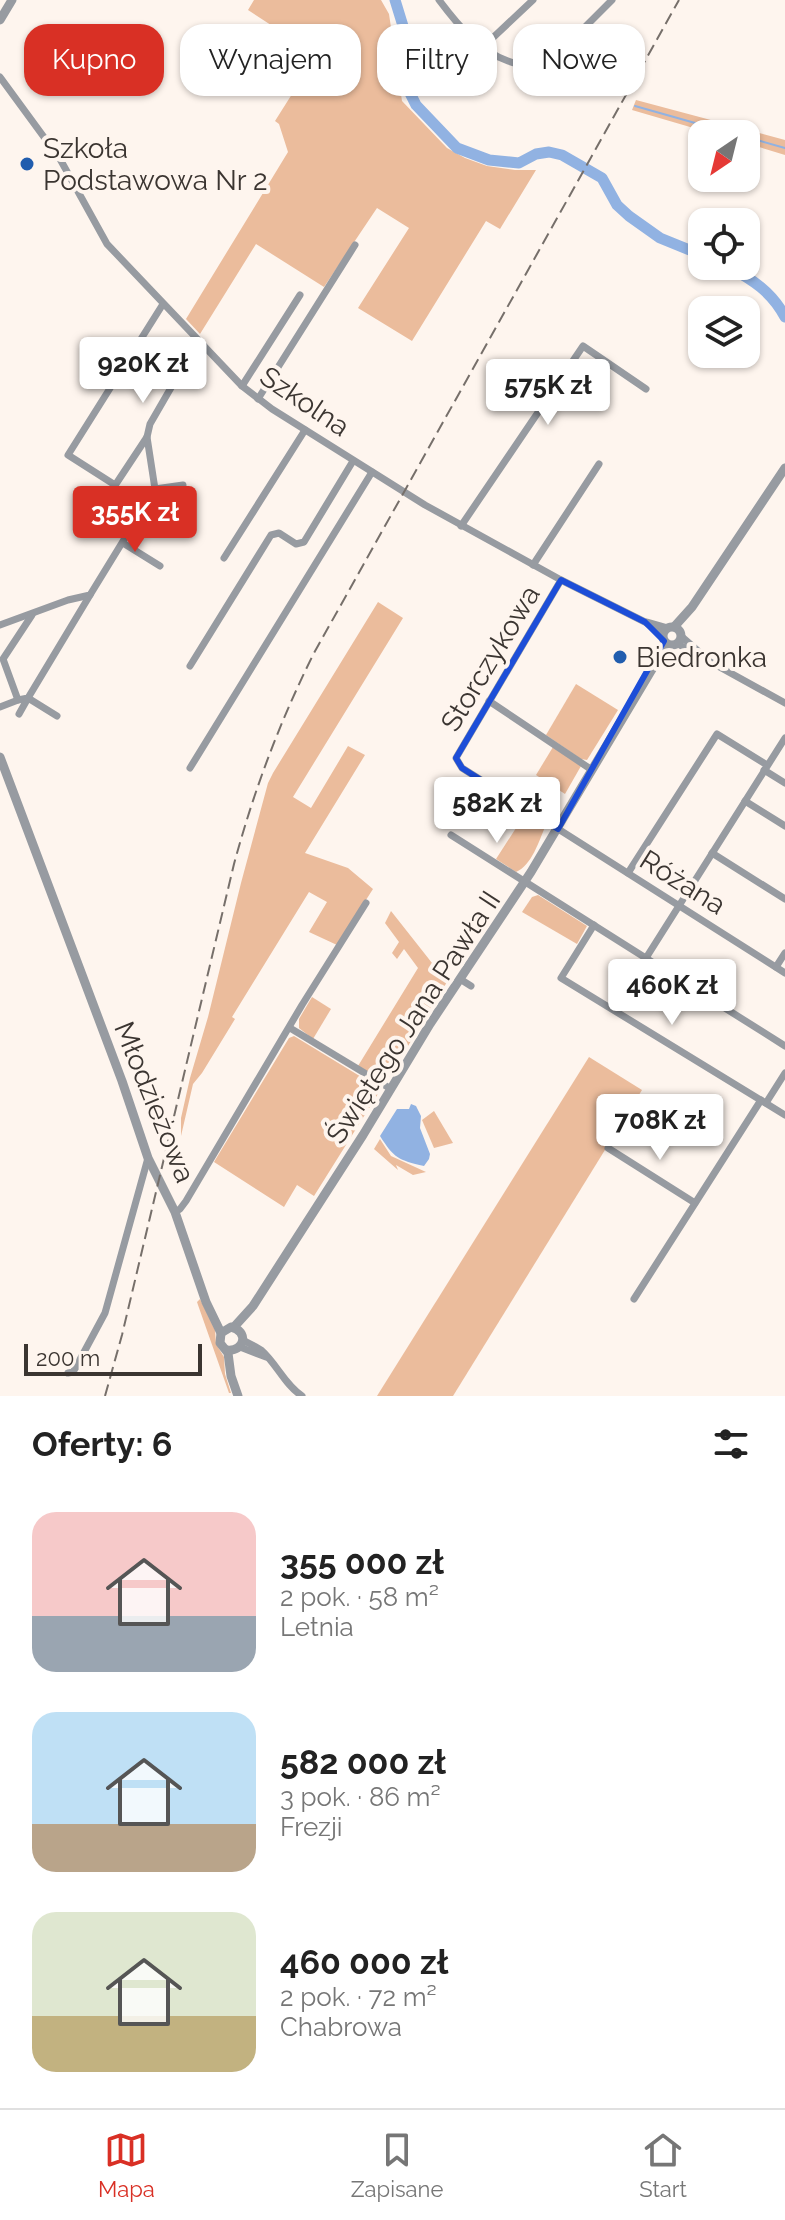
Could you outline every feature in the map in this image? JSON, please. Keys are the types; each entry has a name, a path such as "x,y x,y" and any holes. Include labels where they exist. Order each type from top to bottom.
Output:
{"street":[{"path":"0,20 12,0"},
{"path":"497,34 533,0"},
{"path":"497,55 508,62 564,70 572,40 612,0"},
{"path":"441,1 460,24"},
{"name":"Szkolna","path":"0,77 60,159 107,244 198,341 258,399 461,526 673,636 785,703"},
{"path":"258,399 355,245"},
{"path":"242,386 300,295"},
{"path":"115,485 68,455 163,304"},
{"path":"110,493 147,437 150,424 198,341"},
{"path":"461,526 583,346 646,389"},
{"path":"224,558 305,430"},
{"path":"19,714 155,489 147,437"},
{"path":"190,666 271,535 279,533 296,544 304,542 353,461"},
{"path":"533,565 599,464"},
{"name":"Świętego Jana Pawła II","path":"234,1338 460,979 525,882 673,636 785,468"},
{"path":"190,768 372,472"},
{"path":"155,489 183,485"},
{"path":"123,543 160,566"},
{"name":"Storczykowa","path":"456,758 561,580"},
{"path":"0,625 90,595"},
{"path":"18,700 3,659 32,615"},
{"path":"0,707 28,698 57,716"},
{"path":"489,701 592,770"},
{"path":"628,873 717,734 785,783"},
{"path":"646,958 784,740"},
{"name":"Młodzieżowa","path":"0,757 148,1158 175,1212 186,1201 366,903"},
{"name":"Różana","path":"456,758 462,768 785,973"},
{"path":"745,801 785,826"},
{"path":"451,835 785,1046"},
{"path":"712,853 785,899"},
{"path":"594,925 561,978 785,1115"},
{"path":"776,967 785,953"},
{"path":"460,979 471,986"},
{"path":"290,1028 391,1089"},
{"path":"634,1299 695,1203 785,1073"},
{"path":"608,1148 695,1203"},
{"path":"68,1373 73,1372 105,1313 148,1158"},
{"path":"175,1212 212,1317 234,1338 268,1358 286,1383 302,1396"},
{"path":"234,1338 231,1376 238,1396"}],"highlighted area":[{"path":"561,580 645,622 664,641 558,829 462,768 456,758"}],"shaded area":[{"path":"254,0 381,0 390,24 377,24 377,96 401,96 402,101 447,148 465,158 487,166 536,170 500,229 486,221 412,341 358,308 409,228 377,208 324,287 256,244 200,334 186,319 288,152 279,124 275,121 291,96 361,96 361,24 269,24 248,10"},
{"path":"636,100 710,120 688,120 688,126 632,110"},
{"path":"760,133 785,140 785,155 760,147"},
{"path":"378,602 403,618 293,797 311,808 348,746 365,755 305,853 348,868 373,889 337,945 309,932 327,902 309,892 193,1084 181,1136 181,1118 190,1078 268,783"},
{"path":"576,684 618,710 587,760 546,735"},
{"path":"553,747 581,766 565,794 536,775"},
{"path":"525,814 545,827 531,858 516,872 496,859"},
{"path":"538,895 587,926 577,944 522,912 532,897"},
{"path":"391,911 447,982 386,1082 358,1066 418,968 404,949 397,959 392,953 399,942 385,923"},
{"path":"312,997 331,1009 313,1039 299,1028 299,1019"},
{"path":"294,1036 381,1089 314,1196 297,1185 284,1207 214,1162 289,1038"},
{"path":"589,1057 642,1090 453,1396 377,1396"},
{"path":"434,1111 453,1143 434,1148 422,1120"},
{"path":"380,1139 391,1156 426,1172 413,1175 396,1165 398,1170 374,1149"},
{"path":"200,1299 215,1330 216,1344 224,1357 231,1393 197,1302"}],"water":[{"path":"411,1104 416,1106 421,1116 420,1128 430,1154 424,1166 398,1157 380,1136 397,1109 409,1109"}],"waterway":[{"path":"395,0 403,26 407,87 416,105 457,148 489,160 519,163 536,154 549,152 562,155 602,178 617,205 629,216 660,238 688,249"},
{"path":"635,106 688,121"},
{"path":"760,141 785,148"},
{"path":"750,280 774,300 785,317"}],"railway":[{"path":"105,1396 234,864 279,730 314,653 679,0"}],"place":[{"name":"Szkoła Podstawowa Nr 2","path":"27,164"},
{"name":"Biedronka","path":"620,657"}]}
